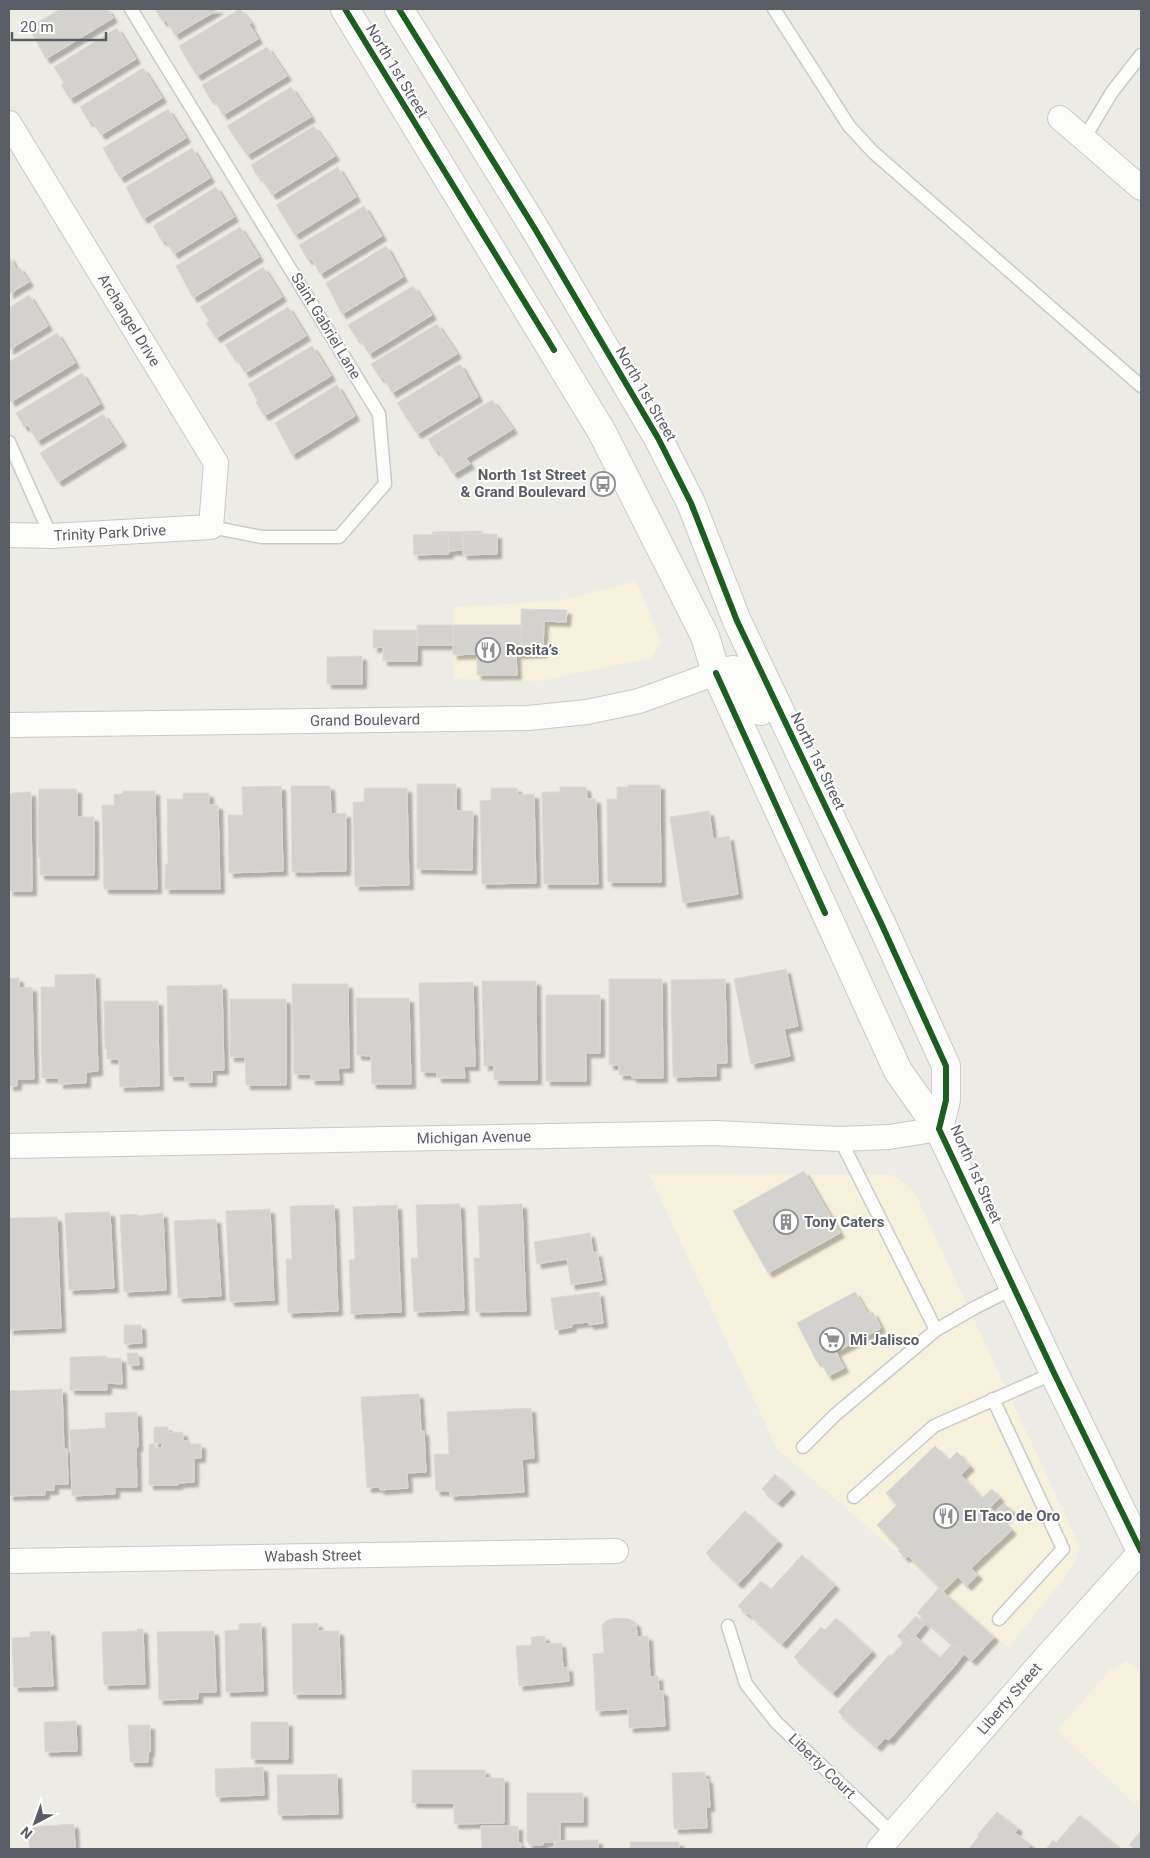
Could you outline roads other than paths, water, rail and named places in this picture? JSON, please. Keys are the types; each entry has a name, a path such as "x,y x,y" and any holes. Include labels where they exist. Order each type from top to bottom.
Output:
{"main road":[{"name":"North 1st Street","path":"345,9 602,432 705,636 716,673 898,1071 939,1129 1054,1373 1141,1551"},
{"name":"North 1st Street","path":"399,9 530,221 658,438 691,503 737,621 882,923 946,1066 946,1100 939,1129"},
{"path":"716,673 733,670 746,681 841,881 868,914 882,923"}],"street":[{"path":"1060,118 1141,188"},
{"name":"Archangel Drive","path":"9,123 216,463 211,527"},
{"name":"Trinity Park Drive","path":"9,535 51,536 211,527"},
{"name":"Grand Boulevard","path":"9,725 528,718 587,712 639,701 716,673"},
{"name":"Michigan Avenue","path":"9,1146 714,1133 840,1139 889,1137 939,1129"},
{"name":"Wabash Street","path":"9,1561 616,1551"},
{"name":"Liberty Street","path":"886,1842 1043,1660 1141,1551"}],"lane":[{"name":"Saint Gabriel Lane","path":"131,9 380,414 385,484 339,537 262,537 211,527"},
{"path":"774,9 849,126 873,152 1141,386"},
{"path":"1084,139 1112,92 1141,55"},
{"path":"9,442 51,536"},
{"path":"840,1139 936,1330"},
{"path":"803,1447 835,1416 936,1330 1014,1288"},
{"path":"854,1497 934,1426 1054,1373"},
{"path":"992,1399 1063,1548 999,1619"},
{"name":"Liberty Court","path":"728,1626 746,1684 776,1722 886,1842"}],"place":[{"name":"North 1st Street & Grand Boulevard","path":"603,484"},
{"name":"Rosita’s","path":"488,650"},
{"name":"Tony Caters","path":"786,1222"},
{"name":"Mi Jalisco","path":"832,1340"},
{"name":"El Taco de Oro","path":"946,1516"}]}
